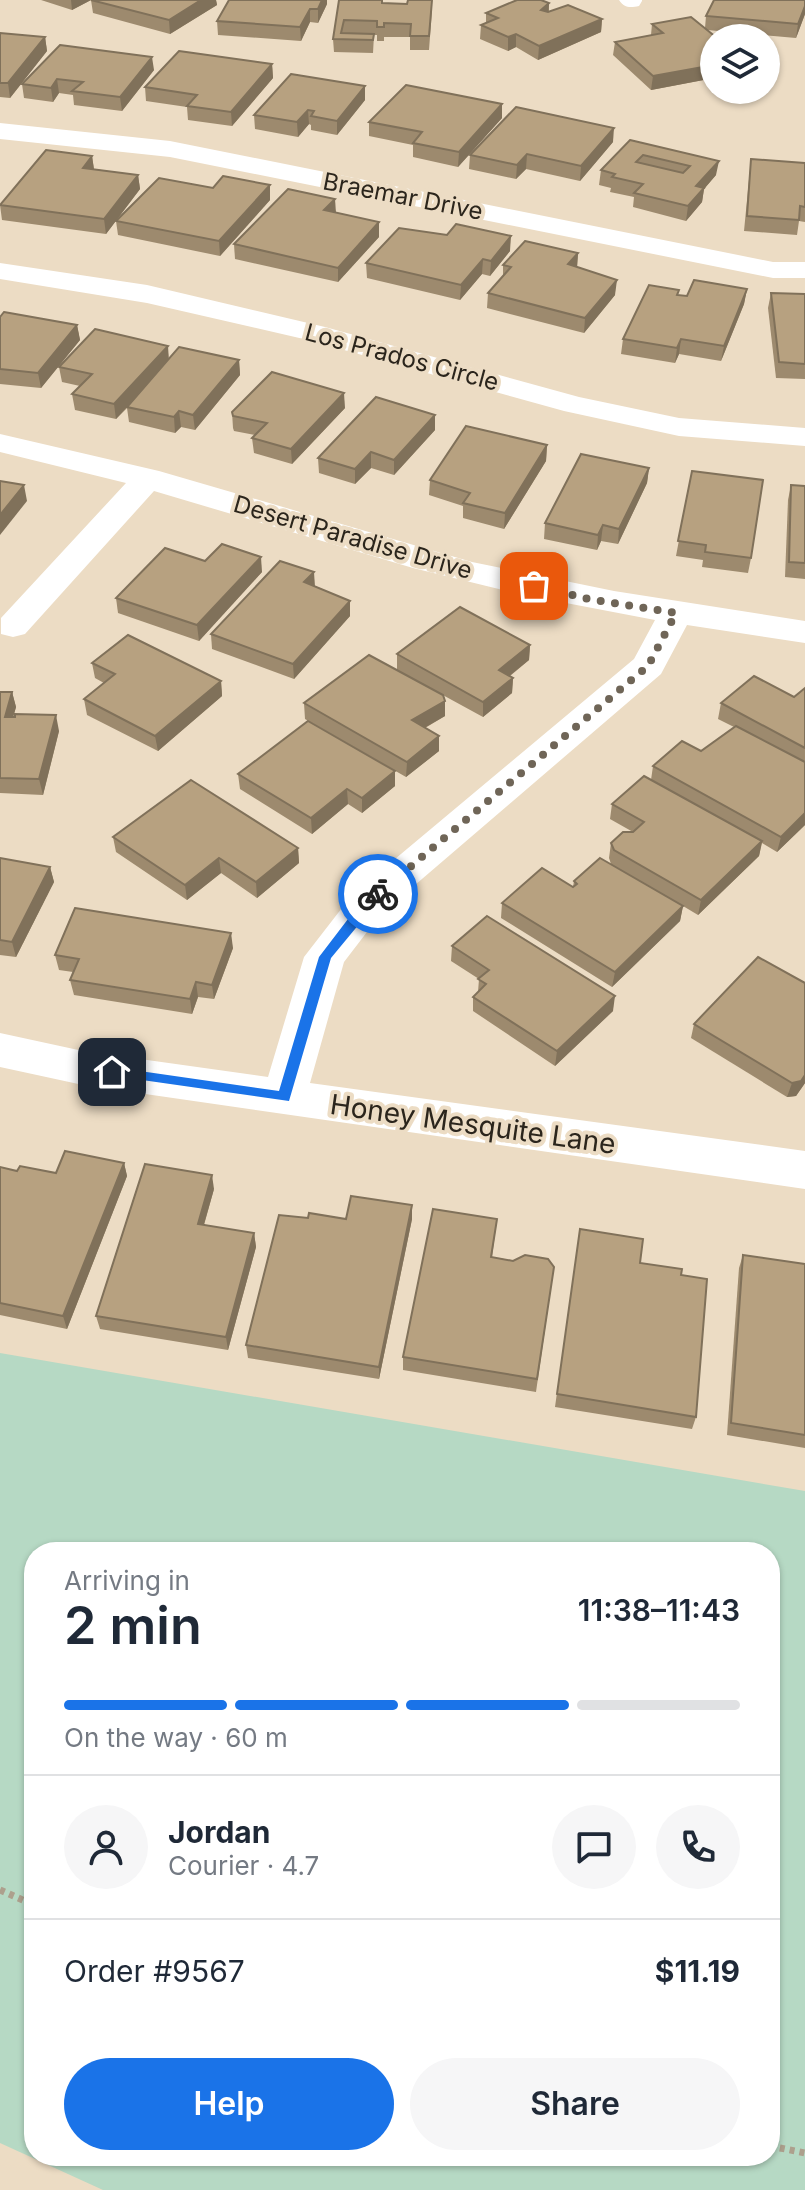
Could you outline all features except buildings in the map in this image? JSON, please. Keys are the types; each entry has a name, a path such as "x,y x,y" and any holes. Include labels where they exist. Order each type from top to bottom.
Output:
{"street":[{"name":"Braemar Drive","path":"0,131 170,149 773,270 805,270"},
{"name":"Los Prados Circle","path":"0,271 147,294 315,333 575,405 664,424 805,437"},
{"name":"Desert Paradise Drive","path":"0,443 148,478 425,561 589,599 805,632"},
{"path":"13,626 148,478"},
{"path":"284,1097 325,957 366,905 648,666 676,613"},
{"name":"Honey Mesquite Lane","path":"0,1050 83,1068 805,1170"}],"path":[{"path":"0,1890 24,1901"},
{"path":"780,2148 805,2153"}],"green space":[{"path":"0,1353 805,1491 805,2190 103,2190 50,2166 780,2166 780,1542 24,1542 24,2154 0,2143"}],"way so far":[{"path":"378,894 648,666 676,613 589,599 534,586"}],"route":[{"path":"112,1072 284,1097 325,957 378,894"}]}
